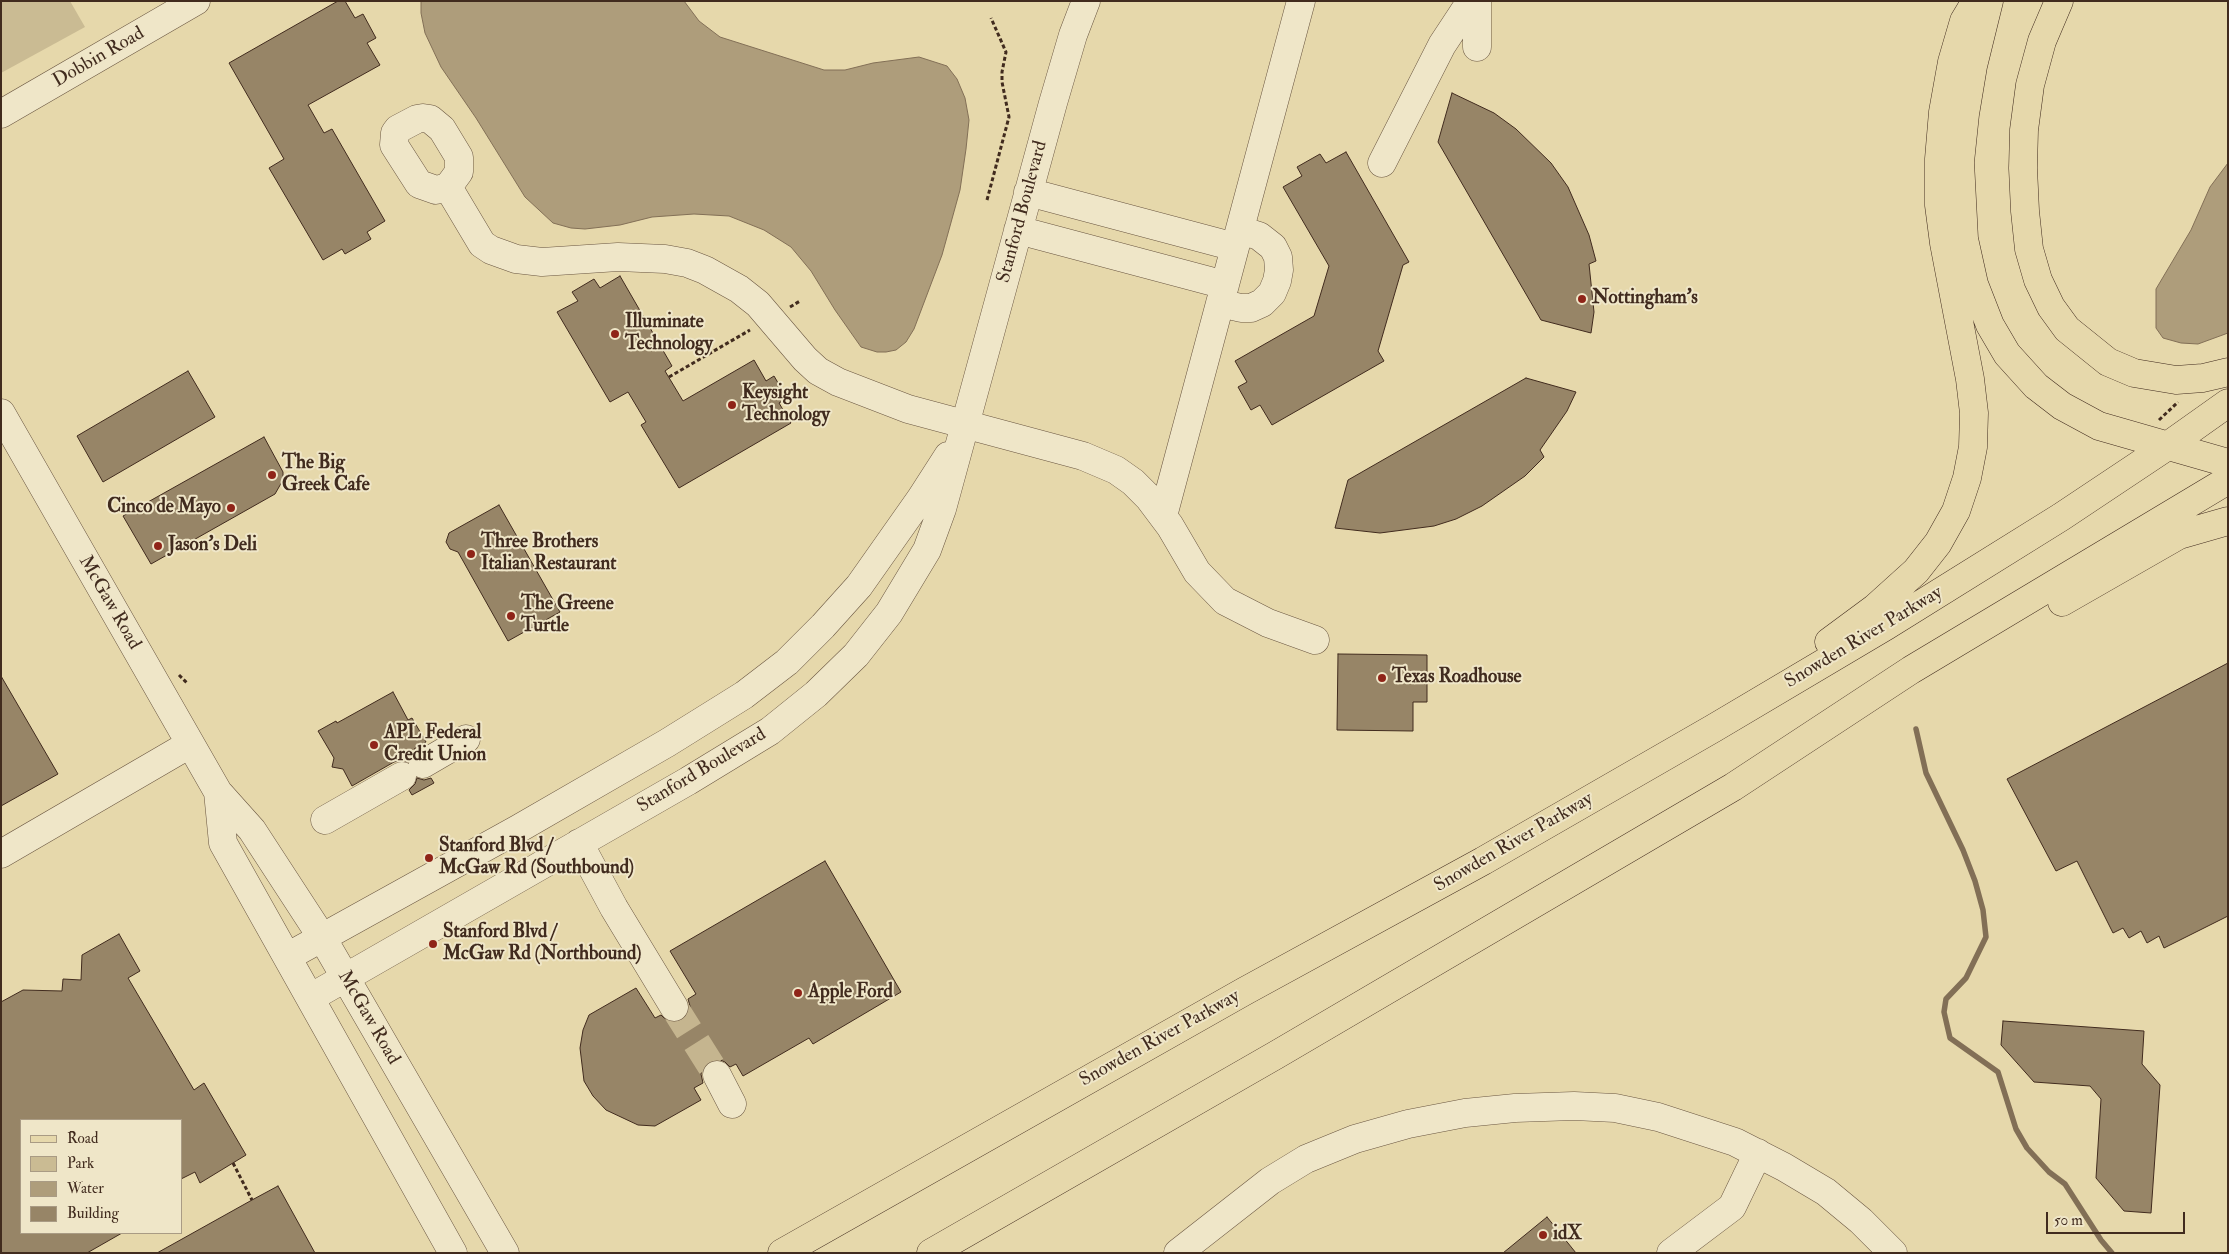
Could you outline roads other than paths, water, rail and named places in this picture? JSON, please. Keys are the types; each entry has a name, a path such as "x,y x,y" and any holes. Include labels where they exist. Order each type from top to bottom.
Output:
{"main road":[{"path":"1714,728 1875,608 1916,571 1938,544 1956,511 1967,478 1973,447 1974,413 1970,379 1944,243 1939,205 1939,159 1943,112 1952,62 1964,21 1976,1"},
{"path":"1989,1 1970,85 1960,162 1964,239 1974,284 1990,326 2007,354 2036,386 2062,406 2099,426 2162,434 2228,463"},
{"path":"2059,1 2042,41 2030,85 2024,130 2022,168 2025,211 2029,249 2038,280 2051,307 2067,329 2108,362 2134,373 2176,380 2204,378 2228,372"},
{"name":"Snowden River Parkway","path":"782,1253 1245,991 1483,862 1714,728 1894,621 2061,517 2162,434 2228,403"},
{"path":"1733,787 1911,670 2228,480"},
{"path":"930,1253 1276,1055 1733,787 1920,686 2147,552 2179,535 2228,521"}],"street":[{"name":"Dobbin Road","path":"1,114 196,1"},
{"name":"Stanford Boulevard","path":"310,998 688,781 770,731 816,694 856,655 889,613 927,550 942,509 1028,192 1073,35 1086,1"},
{"path":"1163,516 1301,1"},
{"path":"1382,163 1442,45 1471,1"},
{"path":"1477,1 1477,47"},
{"path":"448,187 482,244 491,250 516,259 542,262 639,257 687,263 722,278 758,304 805,359 818,371 831,379 908,409 1100,462 1133,482 1149,498 1163,516 1196,572 1225,601 1268,623 1315,640"},
{"path":"1018,230 1222,294 1240,308 1251,308 1262,303 1272,293 1277,281 1279,270 1278,257 1273,247 1259,236 1237,239 1028,192"},
{"name":"McGaw Road","path":"1,414 218,792 252,830 322,939 505,1253"},
{"name":"Stanford Boulevard","path":"287,957 518,829 667,743 744,695 787,662 859,586 944,464 965,424"},
{"path":"324,820 466,739"},
{"path":"667,743 688,781"},
{"path":"1,854 190,744"},
{"name":"McGaw Road","path":"218,792 223,843 453,1253"},
{"path":"579,843 614,908 674,1007"},
{"path":"717,1075 732,1104"},
{"path":"1178,1253 1270,1180 1306,1160 1354,1139 1408,1124 1465,1113 1515,1108 1574,1106 1615,1108 1658,1117 1697,1128 1735,1142 1784,1166 1826,1192 1861,1221 1894,1253"},
{"path":"1689,1248 1732,1207 1758,1153"}],"water":[{"path":"421,1 684,1 699,21 720,37 824,70 845,70 873,63 919,57 947,66 957,79 965,98 969,120 960,190 942,255 914,329 906,342 896,350 886,352 877,352 861,347 811,271 791,247 764,230 729,216 694,214 652,217 620,225 585,229 571,228 553,223 525,197 476,118 441,67 425,33"},
{"path":"2228,163 2228,333 2198,344 2181,343 2163,338 2156,328 2156,289 2191,230 2210,187"}],"waterway":[{"path":"1916,729 1926,773 1963,850 1975,881 1983,910 1986,937 1966,978 1946,999 1944,1012 1950,1038 1998,1072 2016,1129 2027,1148 2049,1172 2065,1184 2101,1240 2112,1253"}],"tunnel":[{"path":"674,1007 717,1075"}],"place":[{"name":"Nottingham's","path":"1582,299"},
{"name":"Illuminate Technology","path":"615,334"},
{"name":"Keysight Technology","path":"732,405"},
{"name":"The Big Greek Cafe","path":"272,475"},
{"name":"Cinco de Mayo","path":"231,508"},
{"name":"Jason's Deli","path":"158,546"},
{"name":"Three Brothers Italian Restaurant","path":"471,554"},
{"name":"The Greene Turtle","path":"511,616"},
{"name":"Texas Roadhouse","path":"1382,678"},
{"name":"APL Federal Credit Union","path":"374,745"},
{"name":"Stanford Blvd / McGaw Rd (Southbound)","path":"429,858"},
{"name":"Stanford Blvd / McGaw Rd (Northbound)","path":"433,944"},
{"name":"Apple Ford","path":"798,993"},
{"name":"idX","path":"1543,1235"}]}
